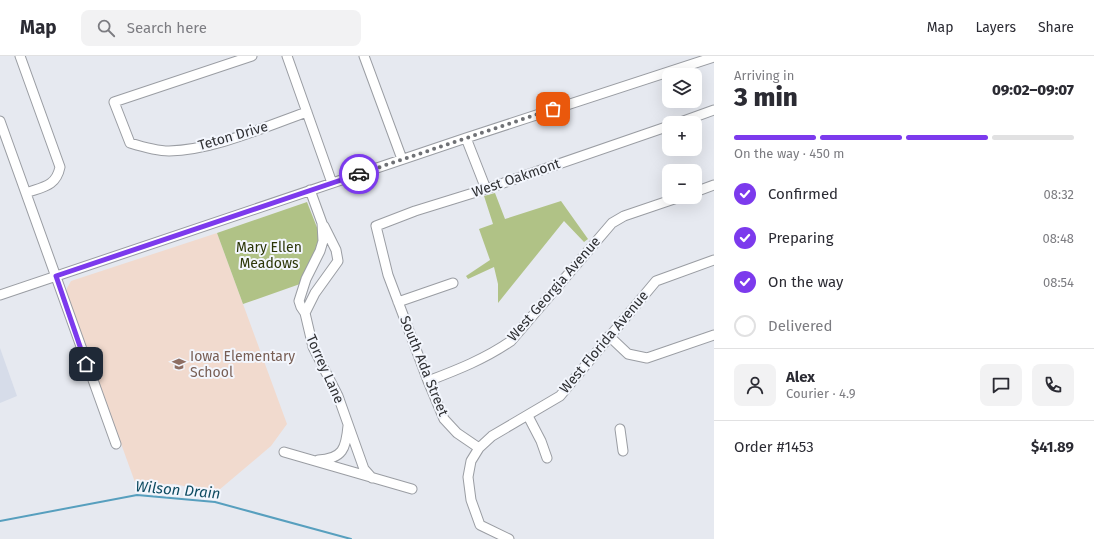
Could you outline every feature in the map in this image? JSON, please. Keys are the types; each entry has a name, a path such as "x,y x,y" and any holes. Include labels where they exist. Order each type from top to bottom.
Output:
{"street":[{"path":"20,56 60,167 58,176 51,184 26,193"},
{"name":"Teton Drive","path":"252,56 114,102 130,143 148,148 169,151 205,146 307,112"},
{"path":"287,56 332,183"},
{"path":"364,56 402,159"},
{"path":"0,295 702,59 706,61 714,57"},
{"path":"697,116 714,110"},
{"path":"0,121 56,276 71,323 116,444"},
{"name":"West Oakmont","path":"379,239 376,226 415,211 486,189 662,128"},
{"path":"466,138 486,189"},
{"path":"702,189 714,185"},
{"name":"Torrey Lane","path":"310,190 322,223 323,241 306,279 299,301 300,307 305,313 313,347 338,396 364,468 372,478"},
{"name":"West Georgia Avenue","path":"428,382 470,365 492,354 511,341 612,223 624,216 662,203"},
{"path":"305,313 315,293 329,271 338,261 332,240 322,223"},
{"name":"South Ada Street","path":"379,239 388,275 428,382 444,419 457,433 479,448"},
{"path":"316,257 320,264 329,271"},
{"name":"West Florida Avenue","path":"479,448 492,436 560,396 656,280 714,260"},
{"path":"398,302 453,283"},
{"path":"609,336 628,354 647,358 714,335"},
{"path":"528,416 547,458"},
{"path":"313,461 328,460 338,456 346,444 348,422"},
{"path":"620,429 623,451"},
{"path":"479,448 471,461 468,477 471,500 480,525 509,539"},
{"path":"284,452 412,489"}],"shaded area":[{"name":"Iowa Elementary School","path":"217,233 287,424 271,446 219,490 201,490 175,484 136,485 66,292 67,288 71,281"},
{"path":"0,348 17,396 0,403"}],"green space":[{"path":"495,193 505,219 561,201 588,239 584,242 564,221 498,303 498,284 494,267 468,279 466,276 490,260 479,229 493,224 484,196"},
{"name":"Mary Ellen Meadows","path":"307,202 318,230 319,245 300,284 243,304 217,233"}],"waterway":[{"name":"Wilson Drain","path":"0,521 137,495 215,502 351,539"}],"way so far":[{"path":"359,174 553,109"}],"place":[{"name":"Iowa Elementary School","path":"179,364"}],"route":[{"path":"86,364 56,276 359,174"}]}
